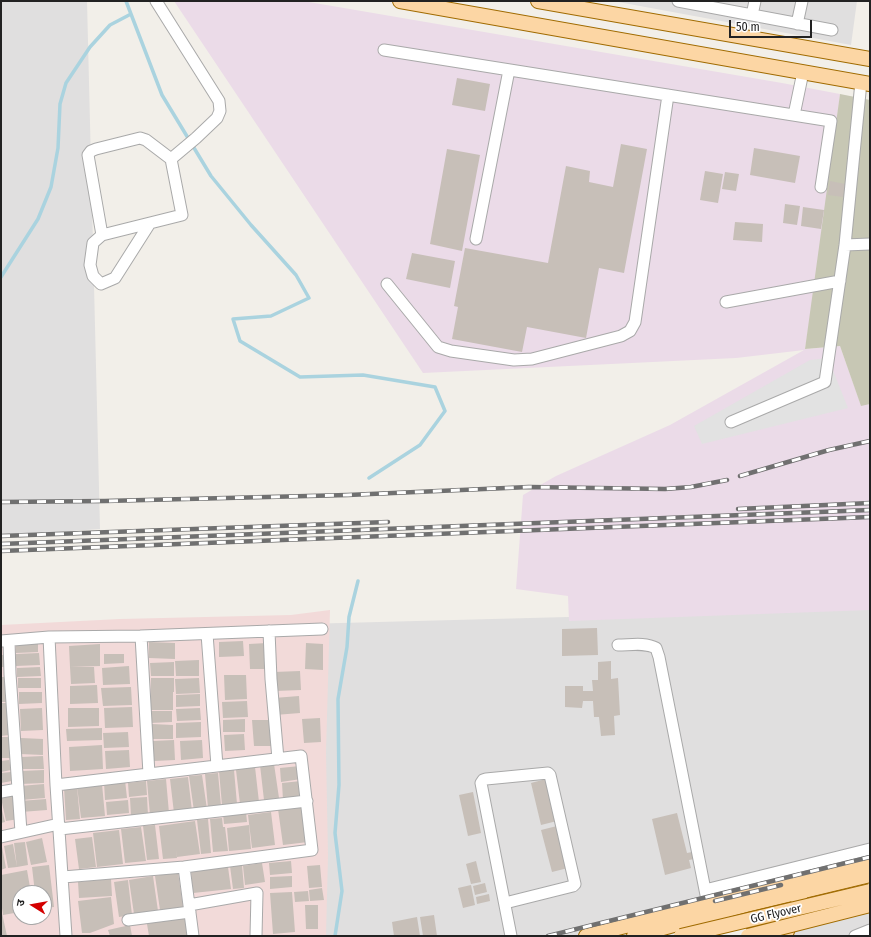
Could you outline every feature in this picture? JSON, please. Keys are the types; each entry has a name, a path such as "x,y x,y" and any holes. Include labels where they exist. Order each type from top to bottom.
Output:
{"main road":[{"path":"400,1 865,83"},
{"path":"538,1 870,59"},
{"path":"586,936 708,905 745,901 870,864"},
{"path":"764,896 804,892 870,875"},
{"name":"GG Flyover","path":"678,930 870,891"},
{"path":"785,936 804,892"},
{"path":"764,896 770,936"},
{"path":"678,930 745,901"},
{"path":"745,901 750,936"},
{"name":"GG Flyover","path":"750,936 870,905"},
{"path":"634,936 684,929 696,936"}],"street":[{"path":"156,1 219,101 220,111 217,118 174,156"},
{"path":"678,1 832,30"},
{"path":"752,15 755,1"},
{"path":"797,24 802,1"},
{"path":"384,50 831,121 821,187"},
{"path":"476,238 509,70"},
{"path":"794,115 803,72"},
{"path":"731,422 825,382 845,245 865,83"},
{"path":"387,284 438,347 451,351 514,360 532,359 621,336 630,331 635,322 668,95"},
{"path":"102,235 88,155 91,151 96,148 140,138 174,156"},
{"path":"150,223 115,278 101,284 93,276 90,265 93,243 102,235 150,223 182,215 174,156"},
{"path":"845,245 870,244"},
{"path":"726,302 840,281"},
{"path":"21,832 6,674 5,641 49,637 141,636 322,629"},
{"path":"269,631 278,759"},
{"path":"207,634 217,766"},
{"path":"141,636 149,774"},
{"path":"49,637 56,785 66,936"},
{"path":"618,645 646,645 656,648 708,905"},
{"path":"56,785 301,756 312,850 184,867 63,877"},
{"path":"505,903 573,886 575,884 550,775 548,773 486,779 481,783 511,936"},
{"path":"1,792 18,789"},
{"path":"1,836 59,826 307,801"},
{"path":"705,890 870,849"},
{"path":"184,867 193,936"},
{"path":"128,920 257,893 256,936"},
{"path":"855,936 870,930"}],"shaded area":[{"path":"1,1 87,1 100,529 1,536"},
{"path":"174,1 303,1 840,94 823,238 805,349 840,346 861,405 870,404 870,610 569,621 568,596 516,589 523,495 556,476 670,425 804,350 736,358 423,373"},
{"path":"613,1 857,1 851,45"},
{"path":"840,94 870,100 870,404 861,406 840,346 805,349"},
{"path":"828,358 848,408 702,444 694,426 810,360"},
{"path":"870,609 870,864 753,896 759,915 669,935 670,936 1,936 1,632"},
{"path":"330,610 326,752 328,856 326,935 1,936 1,625 120,619 291,615"},
{"path":"870,909 870,936 770,936"}],"building":[{"path":"457,78 490,84 485,111 452,105"},
{"path":"621,144 647,149 624,273 599,268 586,338 527,327 522,352 452,339 458,307 454,306 465,248 548,263 566,166 590,171 589,182 613,187"},
{"path":"754,148 800,156 795,183 750,175"},
{"path":"447,149 480,155 462,251 430,244"},
{"path":"705,171 723,174 718,203 700,200"},
{"path":"725,172 739,174 736,191 722,189"},
{"path":"830,181 845,184 843,197 828,195"},
{"path":"785,204 800,206 797,225 783,223"},
{"path":"803,207 824,210 821,229 801,226"},
{"path":"735,222 763,224 762,242 733,240"},
{"path":"412,253 455,261 450,288 406,279"},
{"path":"597,628 598,655 562,656 562,629"},
{"path":"243,641 244,656 219,657 219,642"},
{"path":"38,642 38,652 16,653 16,643"},
{"path":"149,642 175,643 175,659 149,658"},
{"path":"267,643 268,669 250,669 249,644"},
{"path":"306,643 323,644 323,670 305,669"},
{"path":"100,644 100,666 70,667 69,646"},
{"path":"39,653 40,665 16,666 16,654"},
{"path":"104,654 124,654 124,663 104,664"},
{"path":"1,655 7,655 8,667 1,667"},
{"path":"199,660 199,676 176,676 175,661"},
{"path":"611,661 611,679 618,678 620,715 614,716 615,735 601,736 599,717 594,717 593,701 583,701 582,708 565,707 565,686 583,686 583,691 593,691 592,680 598,680 598,662"},
{"path":"174,662 174,676 151,676 150,663"},
{"path":"129,666 130,684 103,685 102,668"},
{"path":"40,667 41,676 17,677 17,668"},
{"path":"70,667 94,667 95,683 71,684"},
{"path":"300,671 301,690 275,691 274,672"},
{"path":"224,675 246,675 247,699 225,700"},
{"path":"1,677 9,677 9,702 1,702"},
{"path":"18,678 41,678 41,688 18,688"},
{"path":"151,678 174,678 173,710 151,710"},
{"path":"199,678 200,693 176,694 175,679"},
{"path":"97,685 98,703 70,704 70,686"},
{"path":"131,687 132,705 103,706 101,688"},
{"path":"19,692 42,692 42,703 19,704"},
{"path":"200,694 200,706 176,707 176,695"},
{"path":"299,696 300,713 275,715 274,698"},
{"path":"247,701 248,717 223,718 222,702"},
{"path":"1,703 9,703 9,735 1,736"},
{"path":"132,707 133,727 105,728 104,708"},
{"path":"42,708 43,730 21,731 20,709"},
{"path":"68,708 99,708 99,726 68,727"},
{"path":"200,708 201,720 177,721 176,709"},
{"path":"150,711 172,711 172,722 150,723"},
{"path":"320,718 321,742 304,743 302,719"},
{"path":"245,719 245,732 223,732 223,720"},
{"path":"252,720 270,720 271,746 254,746"},
{"path":"201,722 201,737 176,738 176,723"},
{"path":"152,724 173,725 173,739 152,739"},
{"path":"102,728 102,740 67,741 66,729"},
{"path":"128,732 129,747 104,748 103,733"},
{"path":"244,734 245,750 225,751 224,735"},
{"path":"1,737 9,737 10,758 1,758"},
{"path":"21,738 43,739 43,755 20,754"},
{"path":"174,740 175,760 154,761 153,741"},
{"path":"202,740 203,758 181,760 180,741"},
{"path":"102,745 103,769 70,771 69,747"},
{"path":"129,750 130,767 106,769 105,751"},
{"path":"43,756 44,769 21,769 21,757"},
{"path":"9,760 11,770 1,772 1,761"},
{"path":"274,764 279,798 264,800 260,765"},
{"path":"300,766 301,779 281,782 280,768"},
{"path":"255,767 259,802 240,804 236,770"},
{"path":"44,770 44,783 21,784 21,771"},
{"path":"234,770 237,804 222,805 219,771"},
{"path":"11,772 12,781 1,783 1,773"},
{"path":"218,773 221,806 208,808 205,774"},
{"path":"202,775 207,809 194,811 189,776"},
{"path":"188,777 192,811 174,813 170,779"},
{"path":"166,779 169,813 150,815 147,781"},
{"path":"546,779 557,821 541,825 531,783"},
{"path":"125,780 127,798 105,800 104,782"},
{"path":"146,781 147,795 129,797 128,783"},
{"path":"301,781 302,798 283,800 282,783"},
{"path":"44,784 45,798 21,800 20,786"},
{"path":"102,784 105,816 81,818 77,786"},
{"path":"77,787 80,819 66,820 64,788"},
{"path":"473,792 481,833 468,836 459,795"},
{"path":"14,795 19,819 6,821 1,798"},
{"path":"147,797 148,815 131,816 130,798"},
{"path":"46,799 47,810 21,812 20,801"},
{"path":"128,800 129,813 107,815 106,802"},
{"path":"303,805 308,842 283,845 278,809"},
{"path":"1,806 5,822 1,823"},
{"path":"246,812 247,822 224,824 223,814"},
{"path":"271,812 275,845 252,848 248,815"},
{"path":"677,813 687,853 692,852 694,859 689,860 691,868 665,875 652,819"},
{"path":"222,818 223,827 225,827 228,851 213,852 210,819"},
{"path":"208,819 211,853 201,854 197,820"},
{"path":"195,821 200,854 177,857 176,849 177,858 163,859 159,826"},
{"path":"155,825 159,859 147,860 143,826"},
{"path":"249,825 251,849 229,851 227,828"},
{"path":"557,826 568,868 552,872 541,830"},
{"path":"141,827 146,861 125,863 121,829"},
{"path":"119,830 123,864 97,867 93,833"},
{"path":"92,837 96,867 79,869 75,839"},
{"path":"42,838 47,862 31,865 26,842"},
{"path":"25,842 28,865 17,867 14,843"},
{"path":"13,844 17,867 8,868 4,846"},
{"path":"1,847 6,868 1,870"},
{"path":"291,861 292,873 270,875 269,863"},
{"path":"476,861 481,882 471,884 466,864"},
{"path":"262,863 265,882 245,885 243,866"},
{"path":"49,865 51,885 34,885 32,867"},
{"path":"242,865 244,888 233,889 230,866"},
{"path":"320,865 322,887 309,888 307,866"},
{"path":"228,867 231,889 193,893 191,871"},
{"path":"27,870 30,885 12,885 12,913 3,915 1,901 1,875"},
{"path":"178,872 183,907 160,910 155,876"},
{"path":"153,876 158,911 134,914 129,880"},
{"path":"292,876 292,887 270,889 270,877"},
{"path":"111,879 112,896 79,898 78,882"},
{"path":"128,880 132,915 119,917 114,882"},
{"path":"485,883 487,892 475,895 473,886"},
{"path":"471,885 475,905 463,908 458,888"},
{"path":"322,888 324,900 310,901 309,890"},
{"path":"52,890 54,907 52,907"},
{"path":"308,891 309,901 295,902 294,892"},
{"path":"292,892 295,932 273,934 270,893"},
{"path":"489,894 490,901 477,904 476,897"},
{"path":"111,897 114,924 90,933 82,933 78,901"},
{"path":"305,905 318,905 318,929 306,929"},
{"path":"2,913 7,936 1,936"},
{"path":"434,915 437,936 423,936 420,917"},
{"path":"184,916 188,936 149,936 147,924"},
{"path":"417,917 420,936 394,936 392,922"},
{"path":"130,925 132,936 110,936 108,930"}],"waterway":[{"path":"126,1 162,95 211,176 251,225 296,275 309,298 271,316 233,319 240,341 300,377 363,375 435,387 445,411 420,445 369,478"},
{"path":"1,277 38,219 51,187 58,148 60,104 66,83 90,47 110,25 131,14"},
{"path":"335,936 342,891 335,833 339,785 338,699 347,647 349,617 358,581"}],"railway":[{"path":"740,476 829,450 870,441"},
{"path":"1,502 348,495 529,487 665,489 691,487 727,480"},
{"path":"738,509 870,503"},
{"path":"1,544 870,510"},
{"path":"1,551 870,517"},
{"path":"1,536 388,522"},
{"path":"548,936 870,857"},
{"path":"715,901 781,885"}]}
